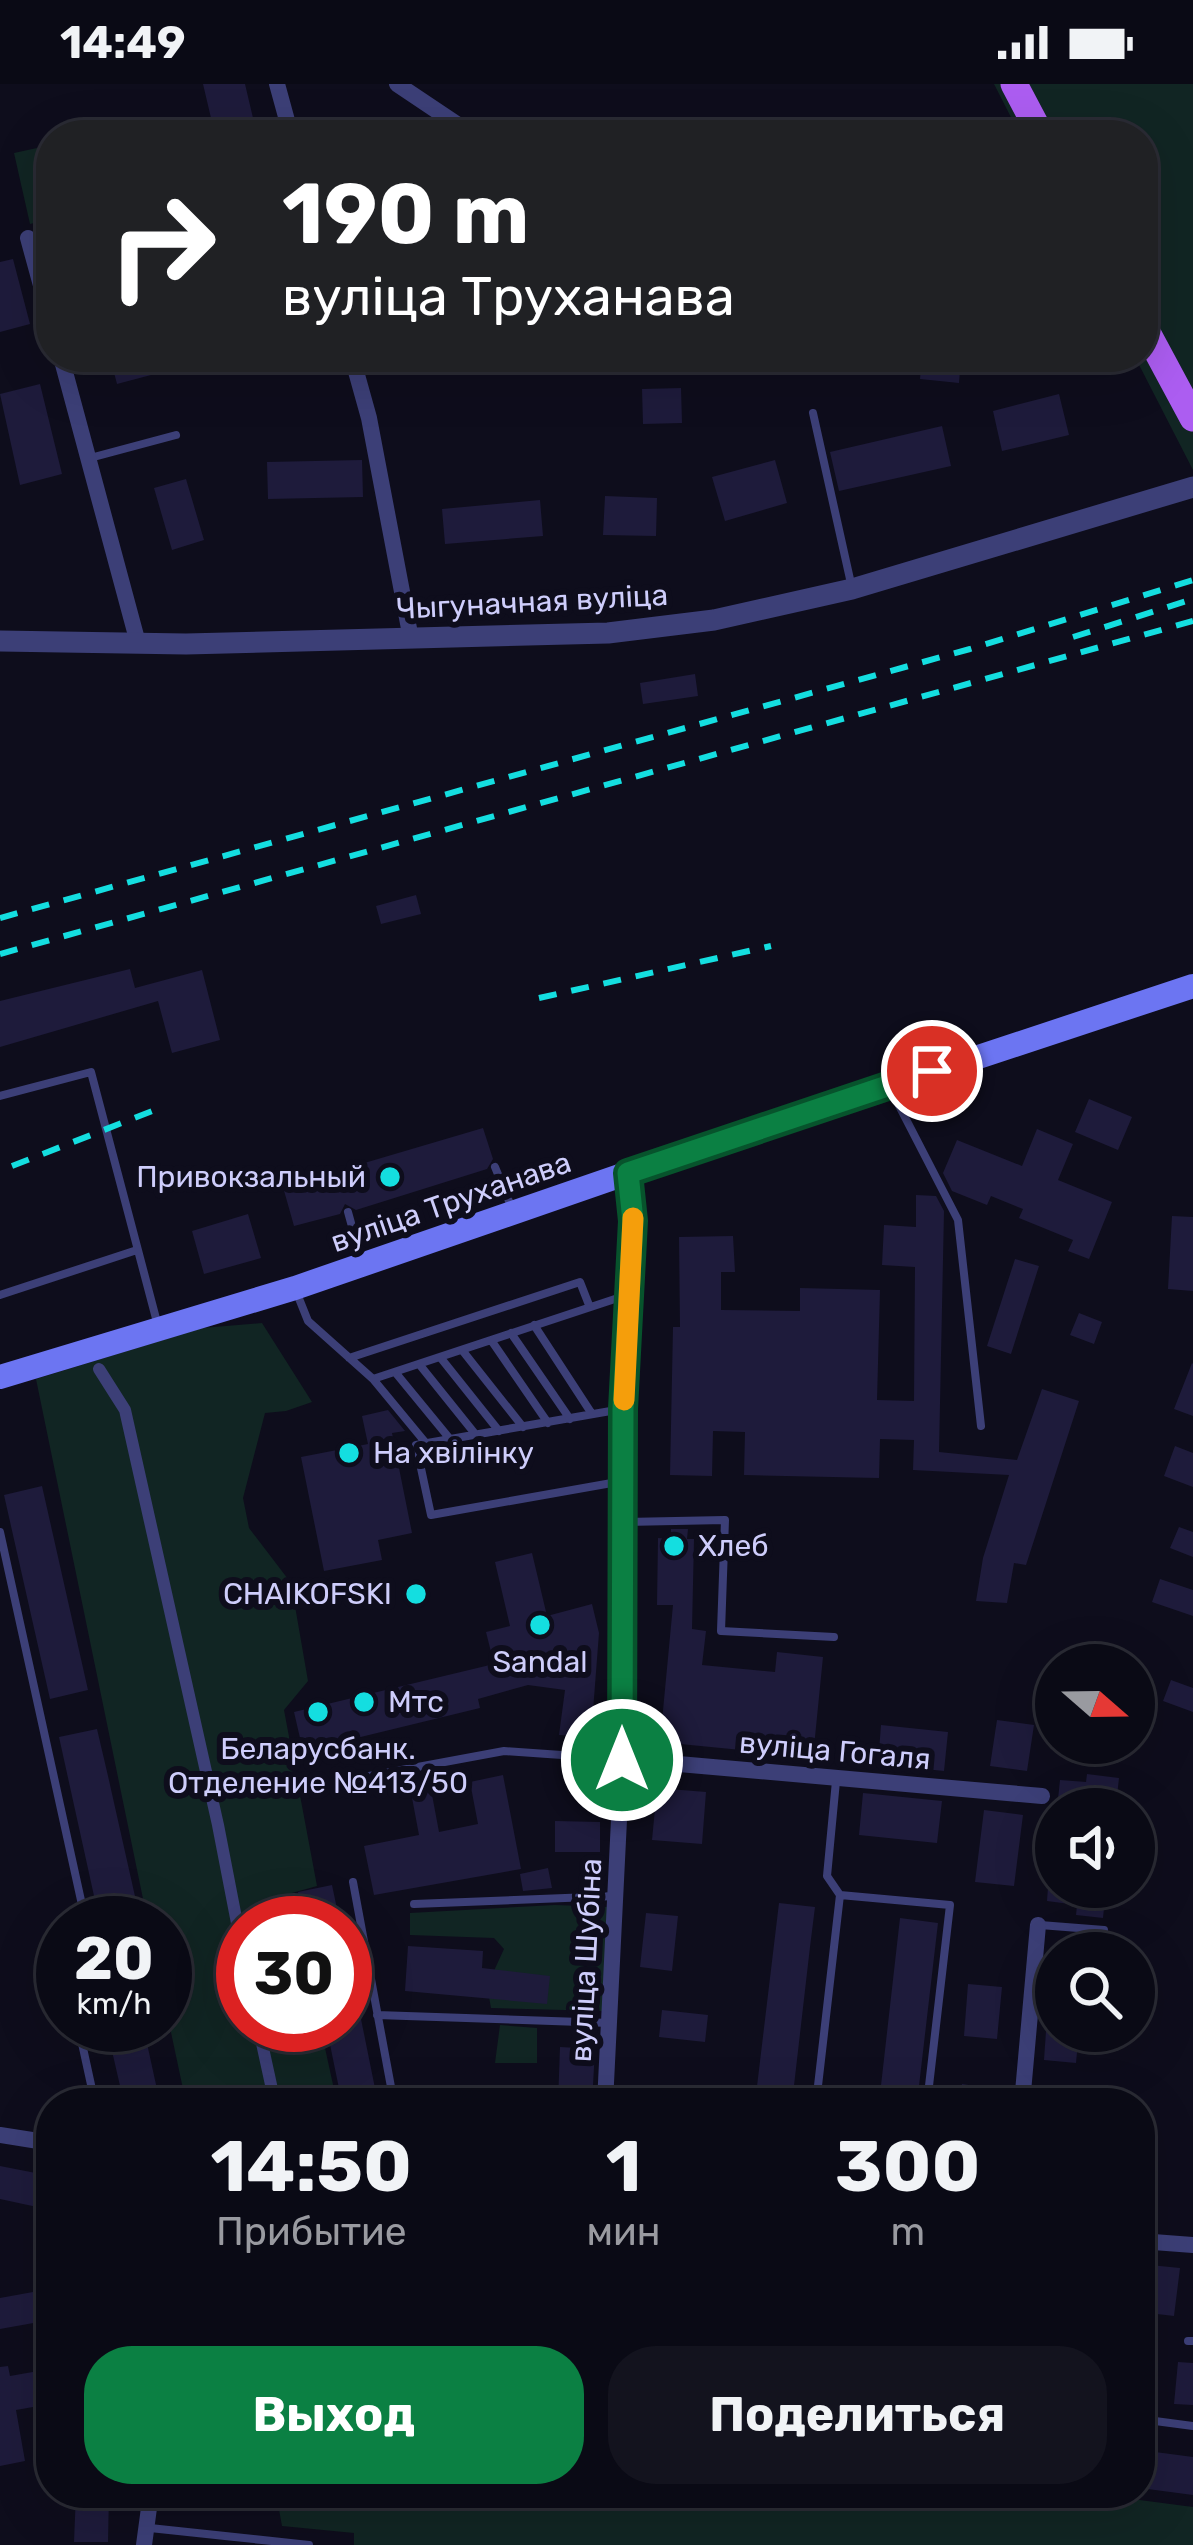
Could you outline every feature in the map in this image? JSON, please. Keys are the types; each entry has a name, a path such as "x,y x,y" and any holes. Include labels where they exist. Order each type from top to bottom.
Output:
{"main road":[{"path":"1014,84 1033,120"},
{"path":"1158,353 1193,418"},
{"name":"вуліца Труханава","path":"0,1377 295,1288 1193,986"}],"street":[{"path":"277,84 287,120"},
{"path":"397,84 451,120"},
{"path":"28,238 36,267"},
{"path":"65,372 138,643"},
{"path":"356,372 411,639"},
{"name":"Чыгуначная вуліца","path":"0,641 608,634 714,620 852,589 1193,487"},
{"name":"вуліца Шубіна","path":"606,2088 622,1760 623,1409 633,1221 628,1173"},
{"path":"99,1369 124,1410 232,1896"},
{"name":"вуліца Гогаля","path":"622,1760 1035,1795"},
{"path":"1023,2088 1038,1924"},
{"path":"264,2052 272,2088"},
{"path":"0,2135 36,2141"},
{"path":"1155,2242 1193,2245"}],"lane":[{"path":"28,238 36,236"},
{"path":"812,413 852,589"},
{"path":"88,459 176,435"},
{"path":"0,1096 91,1072 159,1328"},
{"path":"889,1085 958,1220 981,1426"},
{"path":"495,1167 514,1213"},
{"path":"348,1212 362,1264"},
{"path":"0,1295 137,1250"},
{"path":"349,1358 580,1282 589,1306"},
{"path":"295,1288 308,1322 373,1379 426,1443"},
{"path":"373,1379 629,1294"},
{"path":"534,1325 593,1415"},
{"path":"511,1333 570,1418"},
{"path":"491,1340 548,1423"},
{"path":"462,1350 523,1427"},
{"path":"440,1357 499,1431"},
{"path":"419,1364 476,1435"},
{"path":"395,1372 450,1439"},
{"path":"623,1409 416,1445 430,1515 623,1481"},
{"path":"623,1522 725,1520 721,1631 833,1637"},
{"path":"0,1532 80,1896"},
{"path":"353,1779 504,1750 622,1760"},
{"path":"818,2088 840,1895 827,1876 836,1778"},
{"path":"353,1882 391,2088"},
{"path":"840,1895 950,1905 929,2088"},
{"path":"414,1904 617,1896"},
{"path":"1038,1924 1104,1930"},
{"path":"377,2015 610,2023"},
{"path":"84,2052 92,2088"},
{"path":"1155,2421 1193,2426"},
{"path":"147,2536 309,2545"}],"green space":[{"path":"994,84 1193,84 1193,470 1143,372 1158,372 1158,120 1012,120"},
{"path":"36,148 36,223 30,224 14,153"},
{"path":"262,1323 312,1402 265,1413 243,1498 249,1528 291,1583 308,1681 284,1710 317,1886 293,1896 216,1896 216,2052 326,2052 334,2088 183,2088 175,2052 192,2052 192,1896 142,1896 36,1379 202,1328"},
{"path":"555,1905 608,1907 602,2011 491,2008 487,1986 504,1949 494,1938 410,1935 410,1913"},
{"path":"500,2025 537,2028 537,2063 495,2063"},
{"path":"1155,2502 1193,2507 1193,2545 354,2545 354,2533 282,2526 279,2508 1155,2508"}],"building":[{"path":"203,84 245,84 253,120 211,120"},
{"path":"13,259 30,324 0,332 0,262"},
{"path":"114,372 150,372 151,375 117,384"},
{"path":"921,372 960,372 959,383 920,379"},
{"path":"40,384 62,474 20,485 0,394"},
{"path":"681,388 682,423 643,424 642,389"},
{"path":"1059,394 1069,435 1002,451 993,411"},
{"path":"942,426 951,466 839,491 830,452"},
{"path":"362,460 363,497 268,499 267,462"},
{"path":"775,460 787,503 725,521 712,477"},
{"path":"186,479 204,540 172,550 154,488"},
{"path":"605,496 657,498 656,536 603,535"},
{"path":"540,500 543,536 445,544 442,509"},
{"path":"695,674 698,696 643,704 640,683"},
{"path":"416,895 421,914 381,924 376,906"},
{"path":"130,969 135,988 202,970 220,1040 172,1053 158,1001 0,1047 0,1001"},
{"path":"1089,1099 1132,1117 1118,1150 1075,1132"},
{"name":"Привокзальный","path":"483,1128 493,1159 487,1169 356,1210 345,1204 340,1214 294,1226 283,1187"},
{"path":"1037,1129 1073,1144 1058,1180 1112,1202 1089,1259 1068,1251 1073,1240 1019,1218 1023,1209 991,1196 987,1205 952,1191 943,1173 957,1140 1022,1166"},
{"path":"916,1195 936,1196 944,1211 939,1452 1017,1460 1042,1389 1079,1401 1026,1565 1014,1563 1007,1603 976,1601 983,1558 1009,1475 913,1470 914,1440 880,1439 879,1478 744,1475 745,1432 713,1431 712,1476 670,1475 673,1327 680,1327 679,1237 733,1236 735,1272 721,1272 721,1310 800,1311 800,1288 880,1290 877,1400 914,1401 915,1267 882,1265 884,1225 916,1227"},
{"path":"248,1214 261,1258 204,1274 192,1231"},
{"path":"1172,1216 1193,1217 1193,1291 1168,1289"},
{"path":"1015,1259 1039,1266 1011,1354 987,1346"},
{"path":"1079,1313 1102,1322 1094,1344 1070,1335"},
{"path":"1193,1364 1193,1416 1174,1409"},
{"path":"388,1410 405,1431 392,1433 412,1533 378,1540 382,1560 324,1571 301,1457 368,1444 362,1416"},
{"path":"1175,1446 1193,1453 1193,1487 1164,1476"},
{"path":"42,1486 88,1690 50,1699 4,1495"},
{"path":"1179,1527 1193,1532 1193,1557 1170,1548"},
{"path":"671,1529 688,1529 687,1539 694,1539 692,1629 706,1631 702,1665 775,1672 777,1652 823,1657 813,1757 660,1742 673,1605 657,1605 658,1538 671,1539"},
{"path":"532,1553 547,1616 592,1604 599,1633 591,1737 559,1735 565,1690 528,1685 478,1699 480,1708 303,1751 294,1712 494,1664 486,1632 510,1626 495,1562"},
{"path":"1160,1579 1193,1590 1193,1616 1152,1602"},
{"path":"1171,1680 1193,1688 1193,1712 1163,1701"},
{"path":"997,1720 1034,1725 1027,1771 990,1766"},
{"path":"881,1725 948,1732 944,1771 878,1764"},
{"path":"97,1729 135,1896 94,1896 59,1737"},
{"path":"1087,1774 1119,1778 1118,1788 1059,1788 1060,1780 1086,1782"},
{"path":"503,1775 521,1869 374,1895 364,1846 419,1835 410,1787 430,1784 439,1832 478,1824 470,1782"},
{"path":"657,1788 706,1792 702,1844 652,1840"},
{"path":"863,1793 942,1801 937,1843 859,1835"},
{"path":"984,1810 1023,1815 1014,1886 975,1882"},
{"path":"555,1821 600,1822 600,1852 555,1852"},
{"path":"548,1868 552,1888 523,1891 520,1874"},
{"path":"332,1885 334,1896 299,1896 298,1892"},
{"path":"779,1903 815,1907 794,2088 757,2088"},
{"path":"1077,1908 1104,1908 1103,1918 1076,1915"},
{"path":"646,1913 678,1916 672,1971 640,1967"},
{"path":"900,1918 938,1923 919,2088 881,2088"},
{"path":"408,1946 483,1951 482,1968 550,1976 547,2004 405,1991"},
{"path":"968,1984 1002,1987 997,2039 964,2036"},
{"path":"662,2010 708,2015 705,2042 659,2037"},
{"path":"560,2047 595,2049 593,2088 559,2088"},
{"path":"112,2052 149,2052 157,2088 121,2088"},
{"path":"332,2052 367,2052 375,2088 339,2088"},
{"path":"1045,2052 1077,2052 1076,2063 1044,2060"},
{"path":"0,2166 36,2173 36,2207 0,2199"},
{"path":"1155,2266 1180,2268 1174,2316 1155,2314"},
{"path":"33,2292 36,2323 0,2329 0,2298"},
{"path":"1178,2362 1193,2363 1193,2405 1174,2404"},
{"path":"8,2366 10,2376 36,2371 36,2406 16,2410 25,2461 0,2466 0,2367"},
{"path":"1155,2452 1193,2457 1193,2495 1155,2490"},
{"path":"75,2508 109,2508 108,2542 74,2542"}],"railway":[{"path":"0,918 970,649 1193,580"},
{"path":"1073,637 1193,599"},
{"path":"0,954 1193,621"},
{"path":"539,998 771,946"},
{"path":"12,1166 165,1106"}],"slow traffic":[{"path":"624,1400 633,1218"}],"place":[{"name":"Привокзальный","path":"390,1177"},
{"name":"На хвілінку","path":"349,1453"},
{"name":"Хлеб","path":"674,1546"},
{"name":"CHAIKOFSKI","path":"416,1594"},
{"name":"Sandal","path":"540,1625"},
{"name":"Мтс","path":"364,1702"},
{"name":"Беларусбанк. Отделение №413/50","path":"318,1712"}],"route":[{"path":"622,1760 623,1409 633,1221 628,1173 932,1071"}]}
